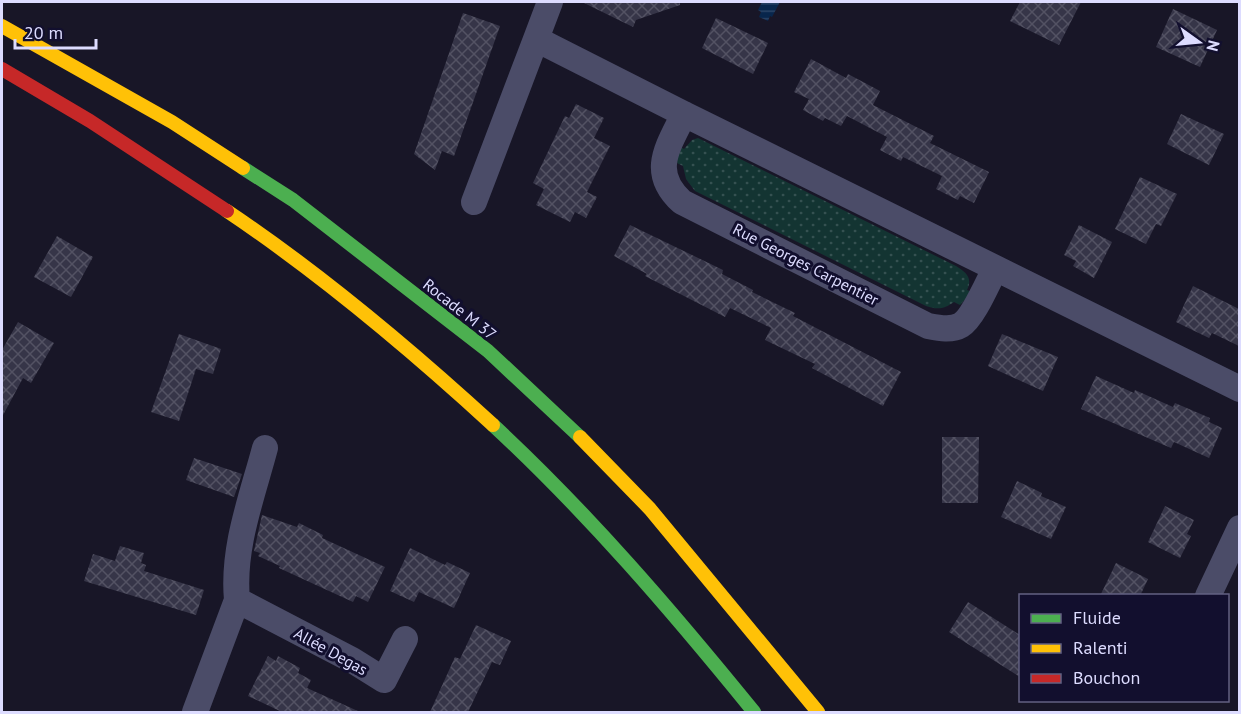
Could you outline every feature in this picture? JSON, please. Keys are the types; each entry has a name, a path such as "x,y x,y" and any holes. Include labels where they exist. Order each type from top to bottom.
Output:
{"highway":[{"name":"Rocade M 37","path":"2,26 172,122 293,200 488,351 576,432 650,509 818,712"},
{"path":"2,69 77,112 258,233 312,273 445,382 522,452 607,540 694,639 754,712"}],"street":[{"path":"474,202 550,2"},
{"path":"536,39 1239,388"},
{"name":"Rue Georges Carpentier","path":"684,114 665,153 663,169 671,192 682,202 928,326 952,328 962,325 970,315 995,268"},
{"path":"195,712 237,600 236,565 240,541 265,448"},
{"path":"1209,594 1239,528"},
{"name":"Allée Degas","path":"237,600 384,680 405,639"}],"green space":[{"path":"698,138 956,266 968,276 967,290 972,292 960,305 954,302 941,308 926,306 695,191 686,179 683,166 677,163 679,146 684,149 692,140"}],"water":[{"path":"762,2 780,2 768,21 759,17 761,12 758,10"}],"building":[{"path":"582,2 680,2 680,5 636,20 633,27"},
{"path":"1020,2 1081,2 1059,45 1010,21"},
{"path":"1173,9 1217,30 1200,67 1156,47"},
{"path":"463,13 500,26 454,156 442,151 435,170 414,154"},
{"path":"716,18 768,43 753,74 702,48"},
{"path":"811,59 846,78 848,74 880,91 873,105 934,136 930,143 989,172 974,203 960,196 958,200 936,189 942,176 903,157 901,161 880,150 887,137 847,116 841,126 825,118 823,121 803,110 809,99 794,92"},
{"path":"576,104 604,118 594,138 610,146 587,192 597,197 586,218 575,212 570,222 536,205 544,189 533,183 565,116 569,118"},
{"path":"1181,114 1224,134 1209,165 1167,144"},
{"path":"1140,177 1177,194 1161,226 1156,224 1146,244 1115,229"},
{"path":"630,225 723,270 722,274 795,313 793,316 901,372 883,406 812,368 815,364 765,340 771,328 730,308 725,317 645,276 647,274 614,256"},
{"path":"1079,225 1112,242 1094,278 1073,266 1076,261 1064,255"},
{"path":"57,236 93,257 71,297 34,277"},
{"path":"1193,286 1239,309 1239,346 1212,333 1209,338 1176,322"},
{"path":"18,322 54,343 31,383 23,378 2,417 2,350"},
{"path":"179,334 221,349 213,374 196,369 179,421 151,412"},
{"path":"1002,334 1058,357 1043,391 988,366"},
{"path":"1096,376 1134,393 1135,390 1173,407 1175,403 1210,418 1209,422 1222,428 1209,458 1174,442 1171,448 1081,409"},
{"path":"942,437 979,437 978,503 942,503"},
{"path":"194,458 242,474 234,497 186,480"},
{"path":"1017,481 1042,493 1041,496 1066,507 1051,539 1001,517"},
{"path":"1165,506 1194,520 1187,534 1191,536 1180,558 1148,542"},
{"path":"262,515 297,527 299,523 323,535 322,538 385,567 368,602 356,596 353,602 258,556 260,553 254,551"},
{"path":"120,546 144,553 141,563 146,565 144,571 204,590 196,615 84,581 93,554 115,561"},
{"path":"410,548 445,565 447,562 470,573 454,608 419,592 414,602 390,591"},
{"path":"1116,563 1148,579 1141,594 1101,594"},
{"path":"968,602 1019,634 1019,676 949,632"},
{"path":"476,625 511,641 500,665 492,662 468,712 430,712 455,657 460,659"},
{"path":"268,656 276,661 278,656 300,668 298,673 311,680 307,688 360,712 282,712 248,696"}],"traffic: fast":[{"path":"243,168 293,200 488,351 580,437"},
{"path":"493,425 596,528 692,637 754,712"}],"traffic: slow":[{"path":"2,26 172,122 243,168"},
{"path":"227,211 296,260 364,313 493,425"},
{"path":"580,437 650,509 818,712"}],"traffic: jam":[{"path":"2,69 90,121 227,211"}]}
